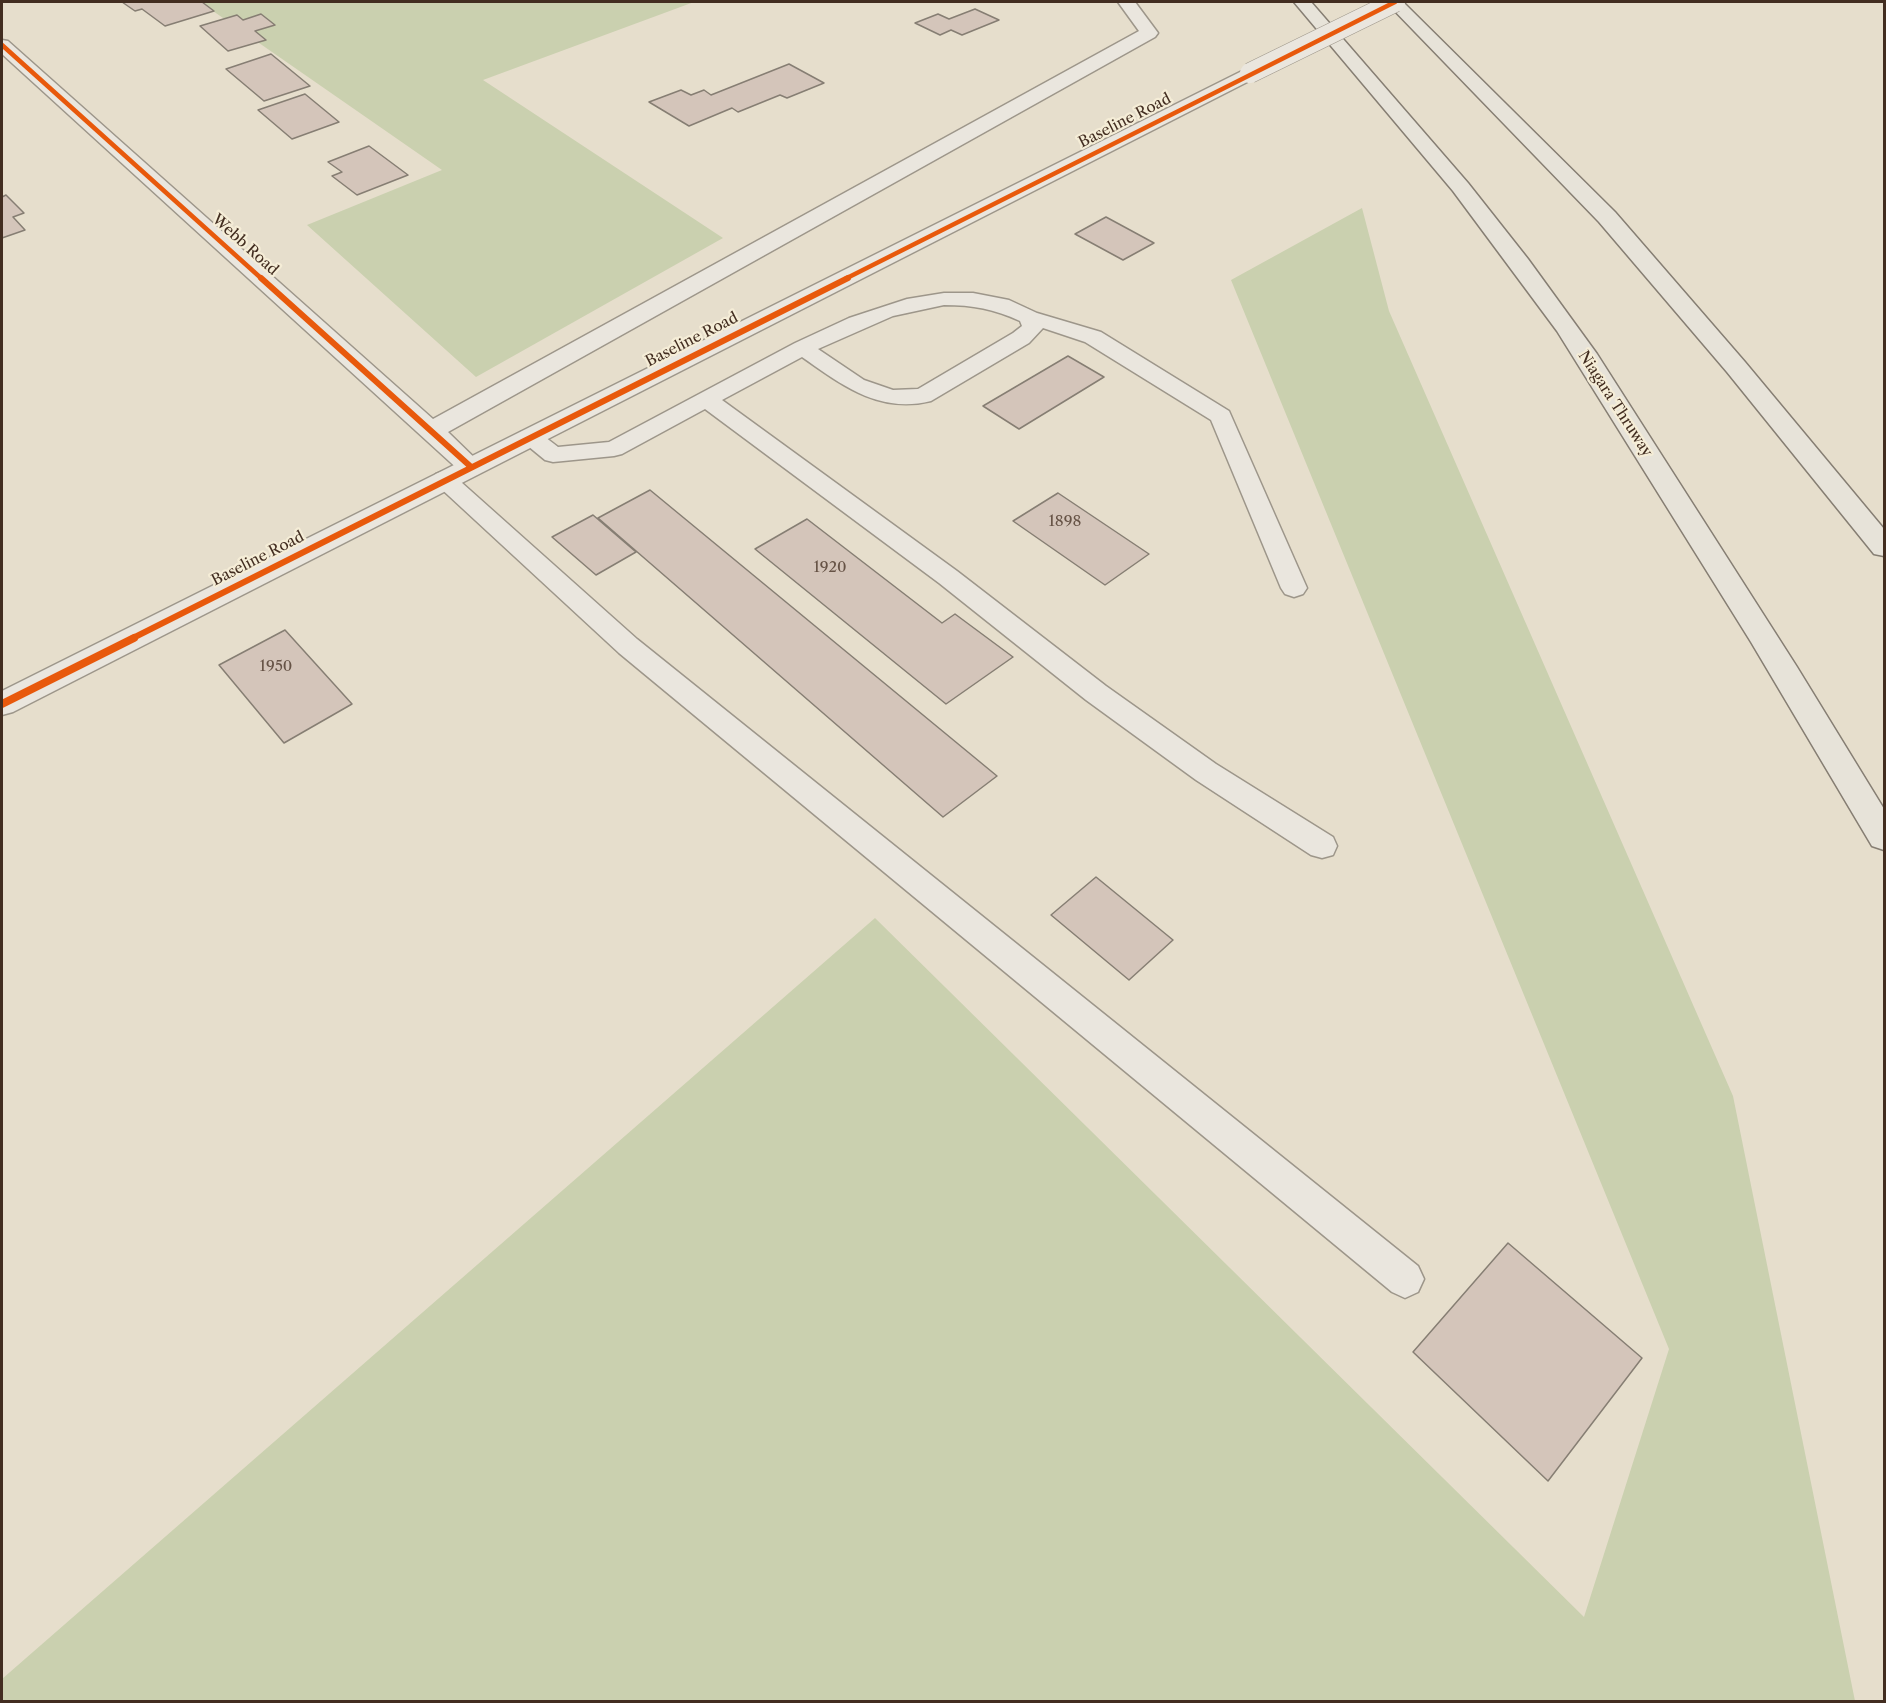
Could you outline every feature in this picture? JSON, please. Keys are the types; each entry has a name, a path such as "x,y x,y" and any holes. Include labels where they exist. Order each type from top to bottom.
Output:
{"highway":[{"name":"Niagara Thruway","path":"1302,2 1356,60 1438,160 1550,304 1830,743 1884,837"},
{"path":"1394,2 1607,217 1736,367 1884,547"}],"street":[{"path":"432,430 1149,33 1126,2"},
{"name":"Baseline Road","path":"2,704 457,472 1394,2"},
{"name":"Webb Road","path":"2,45 432,430 457,472"}],"lane":[{"path":"529,437 553,455 614,449 830,333 887,310 923,300 947,297 979,300 1013,307 1030,317 1093,337 1221,416 1294,588"},
{"path":"803,348 856,385 891,397 923,396 1021,338 1033,327 1030,317"},
{"path":"706,399 948,577 1096,693 1206,772 1322,846"},
{"path":"457,472 646,662 1405,1280"}],"green space":[{"path":"200,2 694,2 483,80 723,238 476,377 307,225 442,170"},
{"path":"1362,208 1389,311 1733,1096 1855,1701 2,1701 2,1679 875,918 1584,1617 1669,1349 1231,280"}],"building":[{"path":"122,2 202,2 214,11 165,26 142,9 135,11"},
{"path":"975,9 999,20 962,35 951,30 940,35 915,23 938,14 949,19"},
{"path":"261,14 275,25 255,31 266,40 228,51 200,26 237,15 243,20"},
{"path":"271,54 310,86 264,101 226,69"},
{"path":"789,64 824,83 787,98 780,95 738,112 732,108 689,126 649,102 681,90 691,95 704,90 711,95"},
{"path":"305,94 339,122 292,139 258,110"},
{"path":"369,146 408,175 357,195 332,176 342,172 328,162"},
{"path":"6,195 24,213 13,217 25,230 2,238 2,197"},
{"path":"1106,217 1154,243 1123,260 1075,234"},
{"path":"1068,356 1104,377 1019,429 983,406"},
{"path":"650,490 997,776 943,817 598,518"},
{"path":"1058,493 1149,554 1105,585 1013,521"},
{"path":"593,515 636,552 596,575 552,537"},
{"path":"807,519 942,623 955,614 1013,657 946,704 755,549"},
{"path":"285,630 352,704 284,743 219,665"},
{"path":"1096,877 1173,940 1129,980 1051,915"},
{"path":"1508,1243 1642,1358 1548,1481 1413,1352"}],"cycle path":[{"path":"2,704 1395,2"},
{"path":"2,45 470,466"}]}
